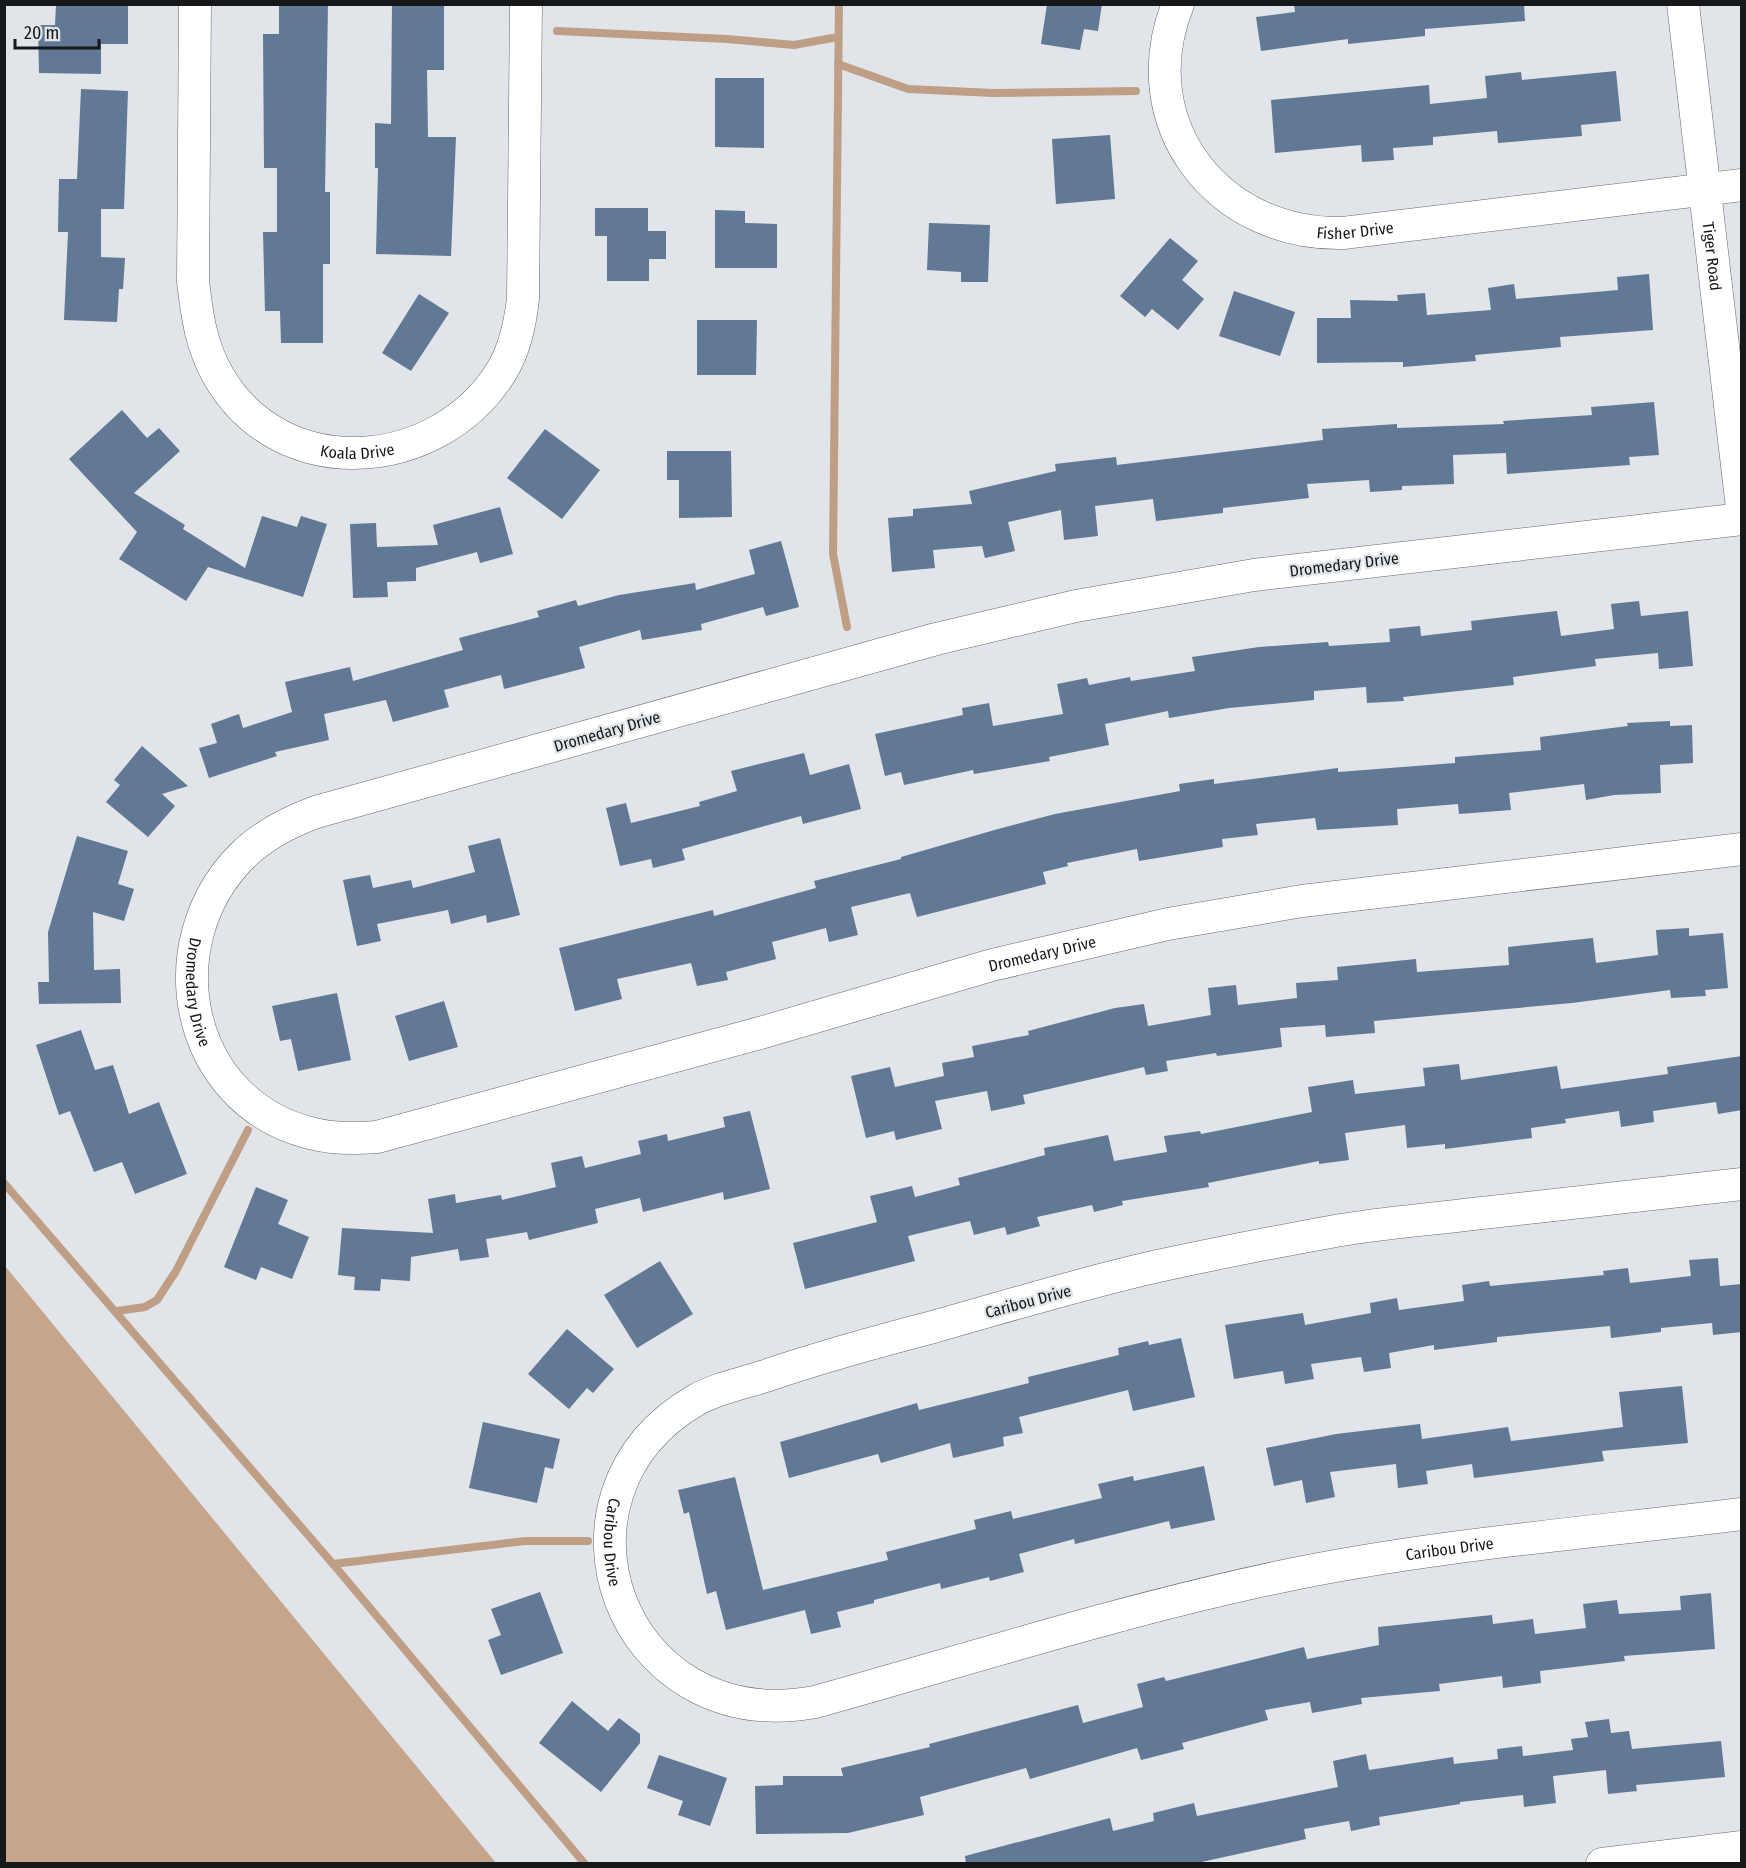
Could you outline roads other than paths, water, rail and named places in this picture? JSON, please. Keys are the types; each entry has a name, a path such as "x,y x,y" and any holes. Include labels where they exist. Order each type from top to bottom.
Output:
{"street":[{"name":"Koala Drive","path":"195,4 193,281 198,322 208,355 220,379 236,400 262,423 301,444 326,451 353,454 405,446 429,436 462,416 477,403 501,372 510,355 516,337 523,298 526,4"},
{"name":"Fisher Drive","path":"1178,4 1169,27 1164,60 1165,93 1174,125 1190,158 1216,188 1239,207 1266,220 1304,231 1344,232 1742,185"},
{"name":"Tiger Road","path":"1683,4 1742,508"},
{"name":"Dromedary Drive","path":"1742,519 1265,574 1076,606 936,639 316,812 289,822 264,837 242,856 224,878 208,904 196,934 190,966 192,998 199,1030 217,1065 248,1100 276,1119 308,1133 331,1137 377,1137 760,1033 992,965 1168,924 1302,901 1742,849"},
{"name":"Caribou Drive","path":"1742,1184 1344,1230 1155,1267 820,1357 701,1397 678,1412 657,1430 627,1474 617,1500 611,1554 622,1607 635,1632 662,1663 695,1686 714,1695 744,1703 774,1707 815,1702 1167,1603 1280,1577 1394,1556 1742,1514"},
{"path":"1602,1863 1742,1847"}],"waterway":[{"path":"839,4 833,554 847,627"},
{"path":"557,31 727,39 794,45 838,37"},
{"path":"838,64 908,89 993,93 1136,91"},
{"path":"117,1311 145,1307 157,1300 176,1271 248,1130"},
{"path":"4,1183 333,1564 585,1864"},
{"path":"333,1564 525,1541 588,1541"}]}
